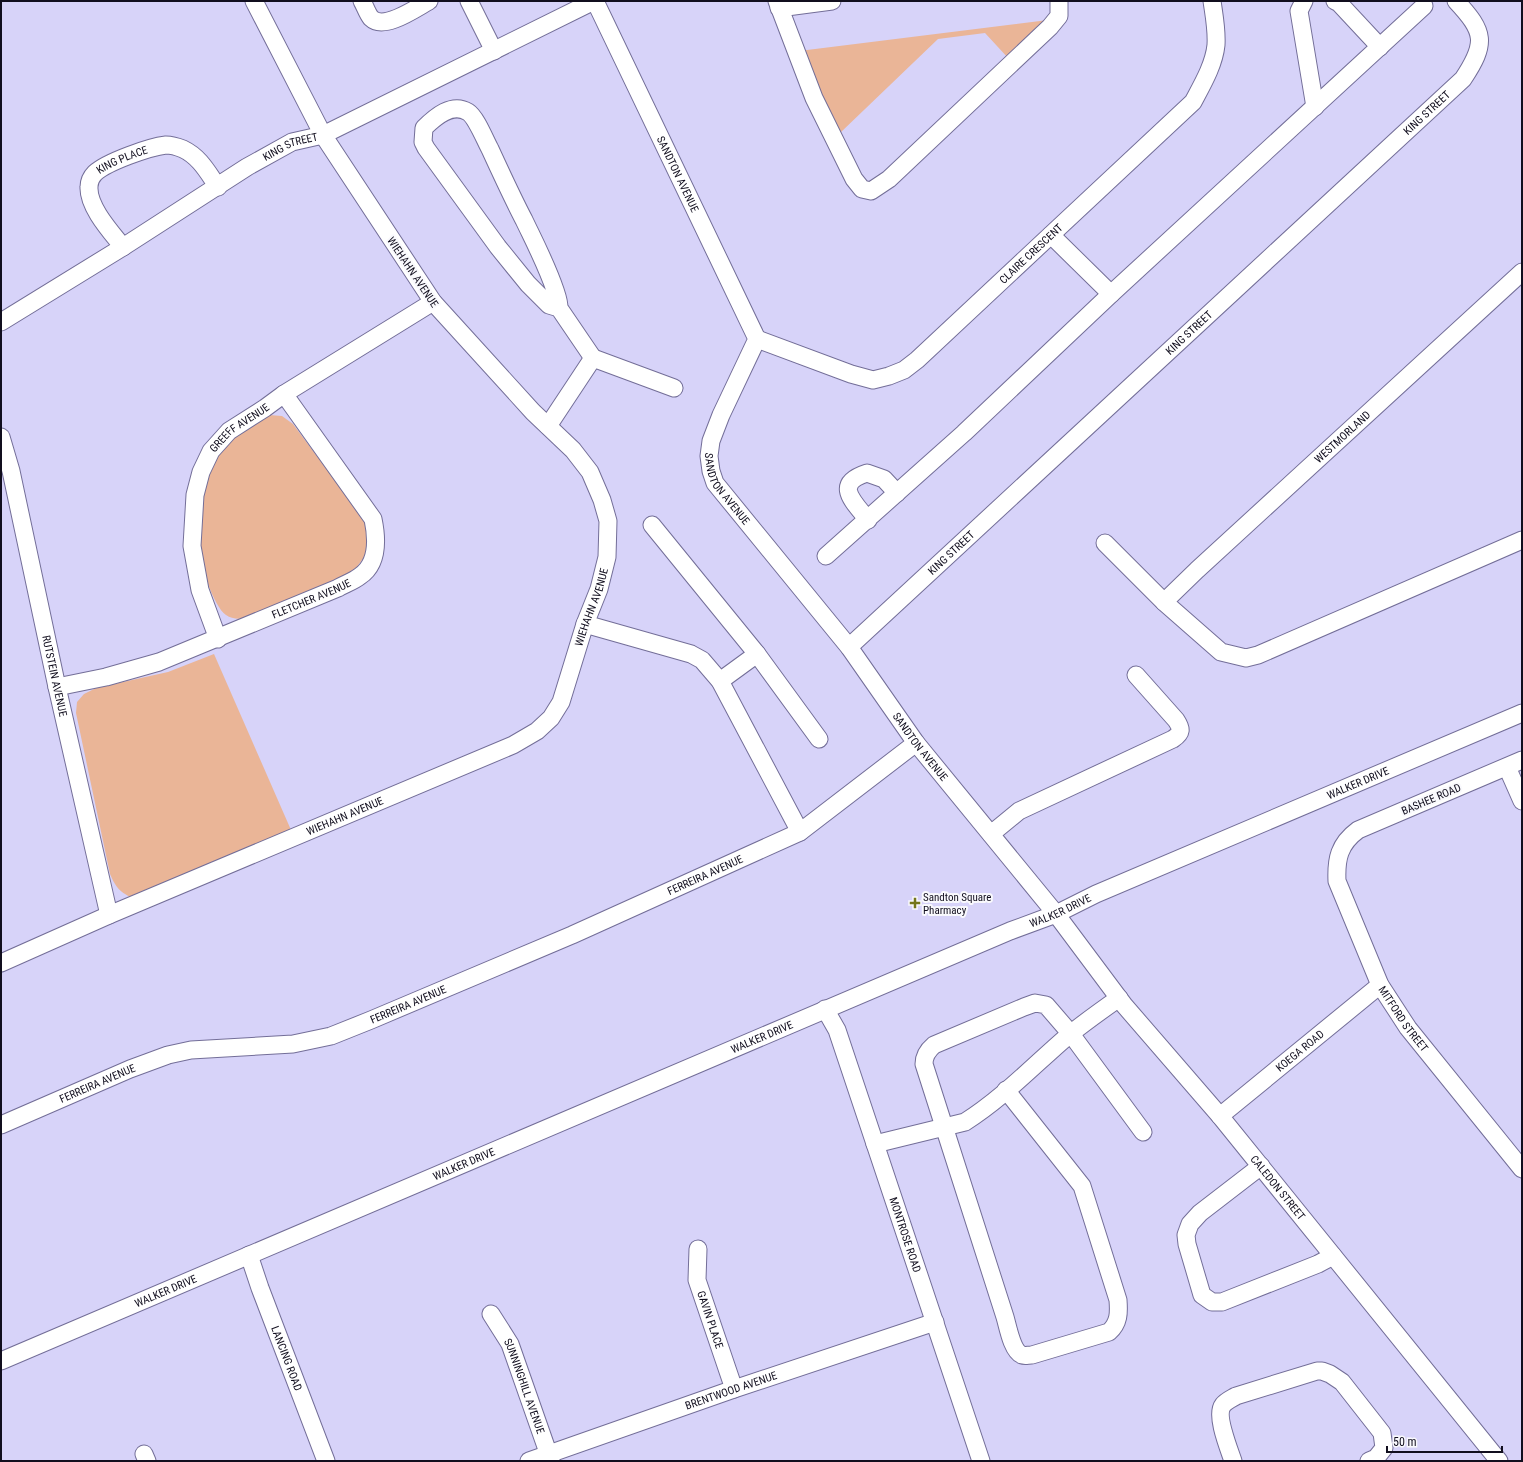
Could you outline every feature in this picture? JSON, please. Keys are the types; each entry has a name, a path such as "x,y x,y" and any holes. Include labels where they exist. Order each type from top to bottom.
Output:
{"street":[{"name":"WIEHAHN AVENUE","path":"1,963 109,915 513,745 537,731 551,718 561,702 585,624 599,589 607,557 608,521 602,500 590,472 573,450 533,412 433,302 324,135 254,1"},
{"path":"362,1 372,19 385,23 429,1"},
{"path":"469,1 494,51"},
{"name":"KING STREET","path":"1,322 123,247 247,167 292,142 324,135 595,1"},
{"name":"SANDTON AVENUE","path":"595,1 757,339 720,416 711,441 709,456 711,471 715,483 849,647 916,743 1056,914"},
{"path":"832,1 778,4 814,98 854,179 862,189 871,191 889,179 1050,27 1060,16 1059,1"},
{"name":"CLAIRE CRESCENT","path":"757,339 851,374 873,380 890,376 904,370 918,360 1193,102 1202,85 1216,47 1216,33 1212,1"},
{"path":"1304,1 1299,11 1315,107"},
{"path":"1335,1 1339,3 1380,47"},
{"name":"KING STREET","path":"849,647 1463,79 1478,55 1480,44 1475,24 1456,1"},
{"path":"826,556 964,433 1111,294 1424,6"},
{"path":"559,308 549,305 528,284 498,247 426,148 423,142 424,128 434,118 448,110 456,109 462,109 471,114 485,140 556,290 559,308 593,358 674,388"},
{"name":"KING PLACE","path":"123,247 99,216 90,196 90,180 95,173 104,167 115,161 167,145 191,153 199,160 218,187"},
{"path":"1051,235 1111,294"},
{"name":"WESTMORLAND","path":"1164,602 1522,272"},
{"name":"GREEFF AVENUE","path":"218,639 200,590 192,546 195,495 201,472 211,451 229,431 284,394 433,302"},
{"path":"548,426 593,358"},
{"name":"FLETCHER AVENUE","path":"57,687 106,677 159,662 218,639 338,588 360,576 369,568 376,548 373,518 284,394"},
{"name":"RUTSTEIN AVENUE","path":"1,438 6,472 109,915"},
{"path":"868,520 849,497 847,490 849,482 857,476 867,473 884,479 897,493"},
{"path":"652,525 757,654 819,739"},
{"path":"1105,543 1164,602 1221,652 1246,658 1258,655 1522,540"},
{"path":"585,624 691,654 702,660 720,681 800,832"},
{"path":"720,681 757,654"},
{"path":"992,834 1019,811 1173,740 1179,735 1181,727 1176,720 1136,675"},
{"name":"WALKER DRIVE","path":"1,1362 825,1009 1010,931 1056,914 1096,894 1522,713"},
{"name":"FERREIRA AVENUE","path":"1,1125 130,1069 168,1055 191,1050 293,1044 331,1036 378,1017 564,938 800,832 916,743"},
{"path":"1515,764 1522,800"},
{"name":"BASHEE ROAD","path":"1344,844 1349,836 1358,830 1515,764"},
{"name":"MITFORD STREET","path":"1344,844 1336,863 1337,881 1380,985 1408,1028 1522,1169"},
{"name":"CALEDON STREET","path":"1056,914 1119,998 1220,1116 1499,1461"},
{"name":"KOEGA ROAD","path":"1220,1116 1380,985"},
{"path":"875,1144 965,1122 975,1116 1071,1034 1119,998"},
{"path":"1006,1090 1082,1186 1118,1300 1119,1318 1115,1327 1109,1332 1025,1356 1017,1351 1012,1339 924,1064 924,1057 930,1048 1035,1003 1046,1005 1071,1034 1143,1132"},
{"name":"MONTROSE ROAD","path":"825,1009 837,1030 982,1461"},
{"path":"1261,1166 1200,1213 1190,1224 1186,1235 1187,1244 1202,1295 1212,1302 1222,1302 1318,1264 1333,1256"},
{"name":"GAVIN PLACE","path":"698,1249 697,1280 734,1389"},
{"name":"LANCING ROAD","path":"249,1255 260,1288 326,1461"},
{"name":"SUNNINGHILL AVENUE","path":"491,1314 510,1344 550,1458"},
{"name":"BRENTWOOD AVENUE","path":"528,1461 550,1458 734,1389 935,1322"},
{"path":"1233,1461 1222,1424 1220,1412 1222,1406 1236,1396 1317,1371 1322,1371 1330,1374 1342,1382 1382,1433 1384,1448 1376,1458 1369,1461"}],"shaded area":[{"path":"1048,20 1009,59 985,33 938,39 840,133 799,51"},
{"path":"269,415 282,416 293,424 366,522 369,545 365,556 356,568 345,575 249,617 240,619 229,617 221,610 212,594 201,563 198,543 203,492 207,475 215,459 226,445 246,429"},
{"path":"214,654 291,830 134,899 119,889 114,883 110,874 76,713 77,702 84,694 96,688 168,672"}],"place":[{"name":"Sandton Square Pharmacy","path":"915,903"}]}
